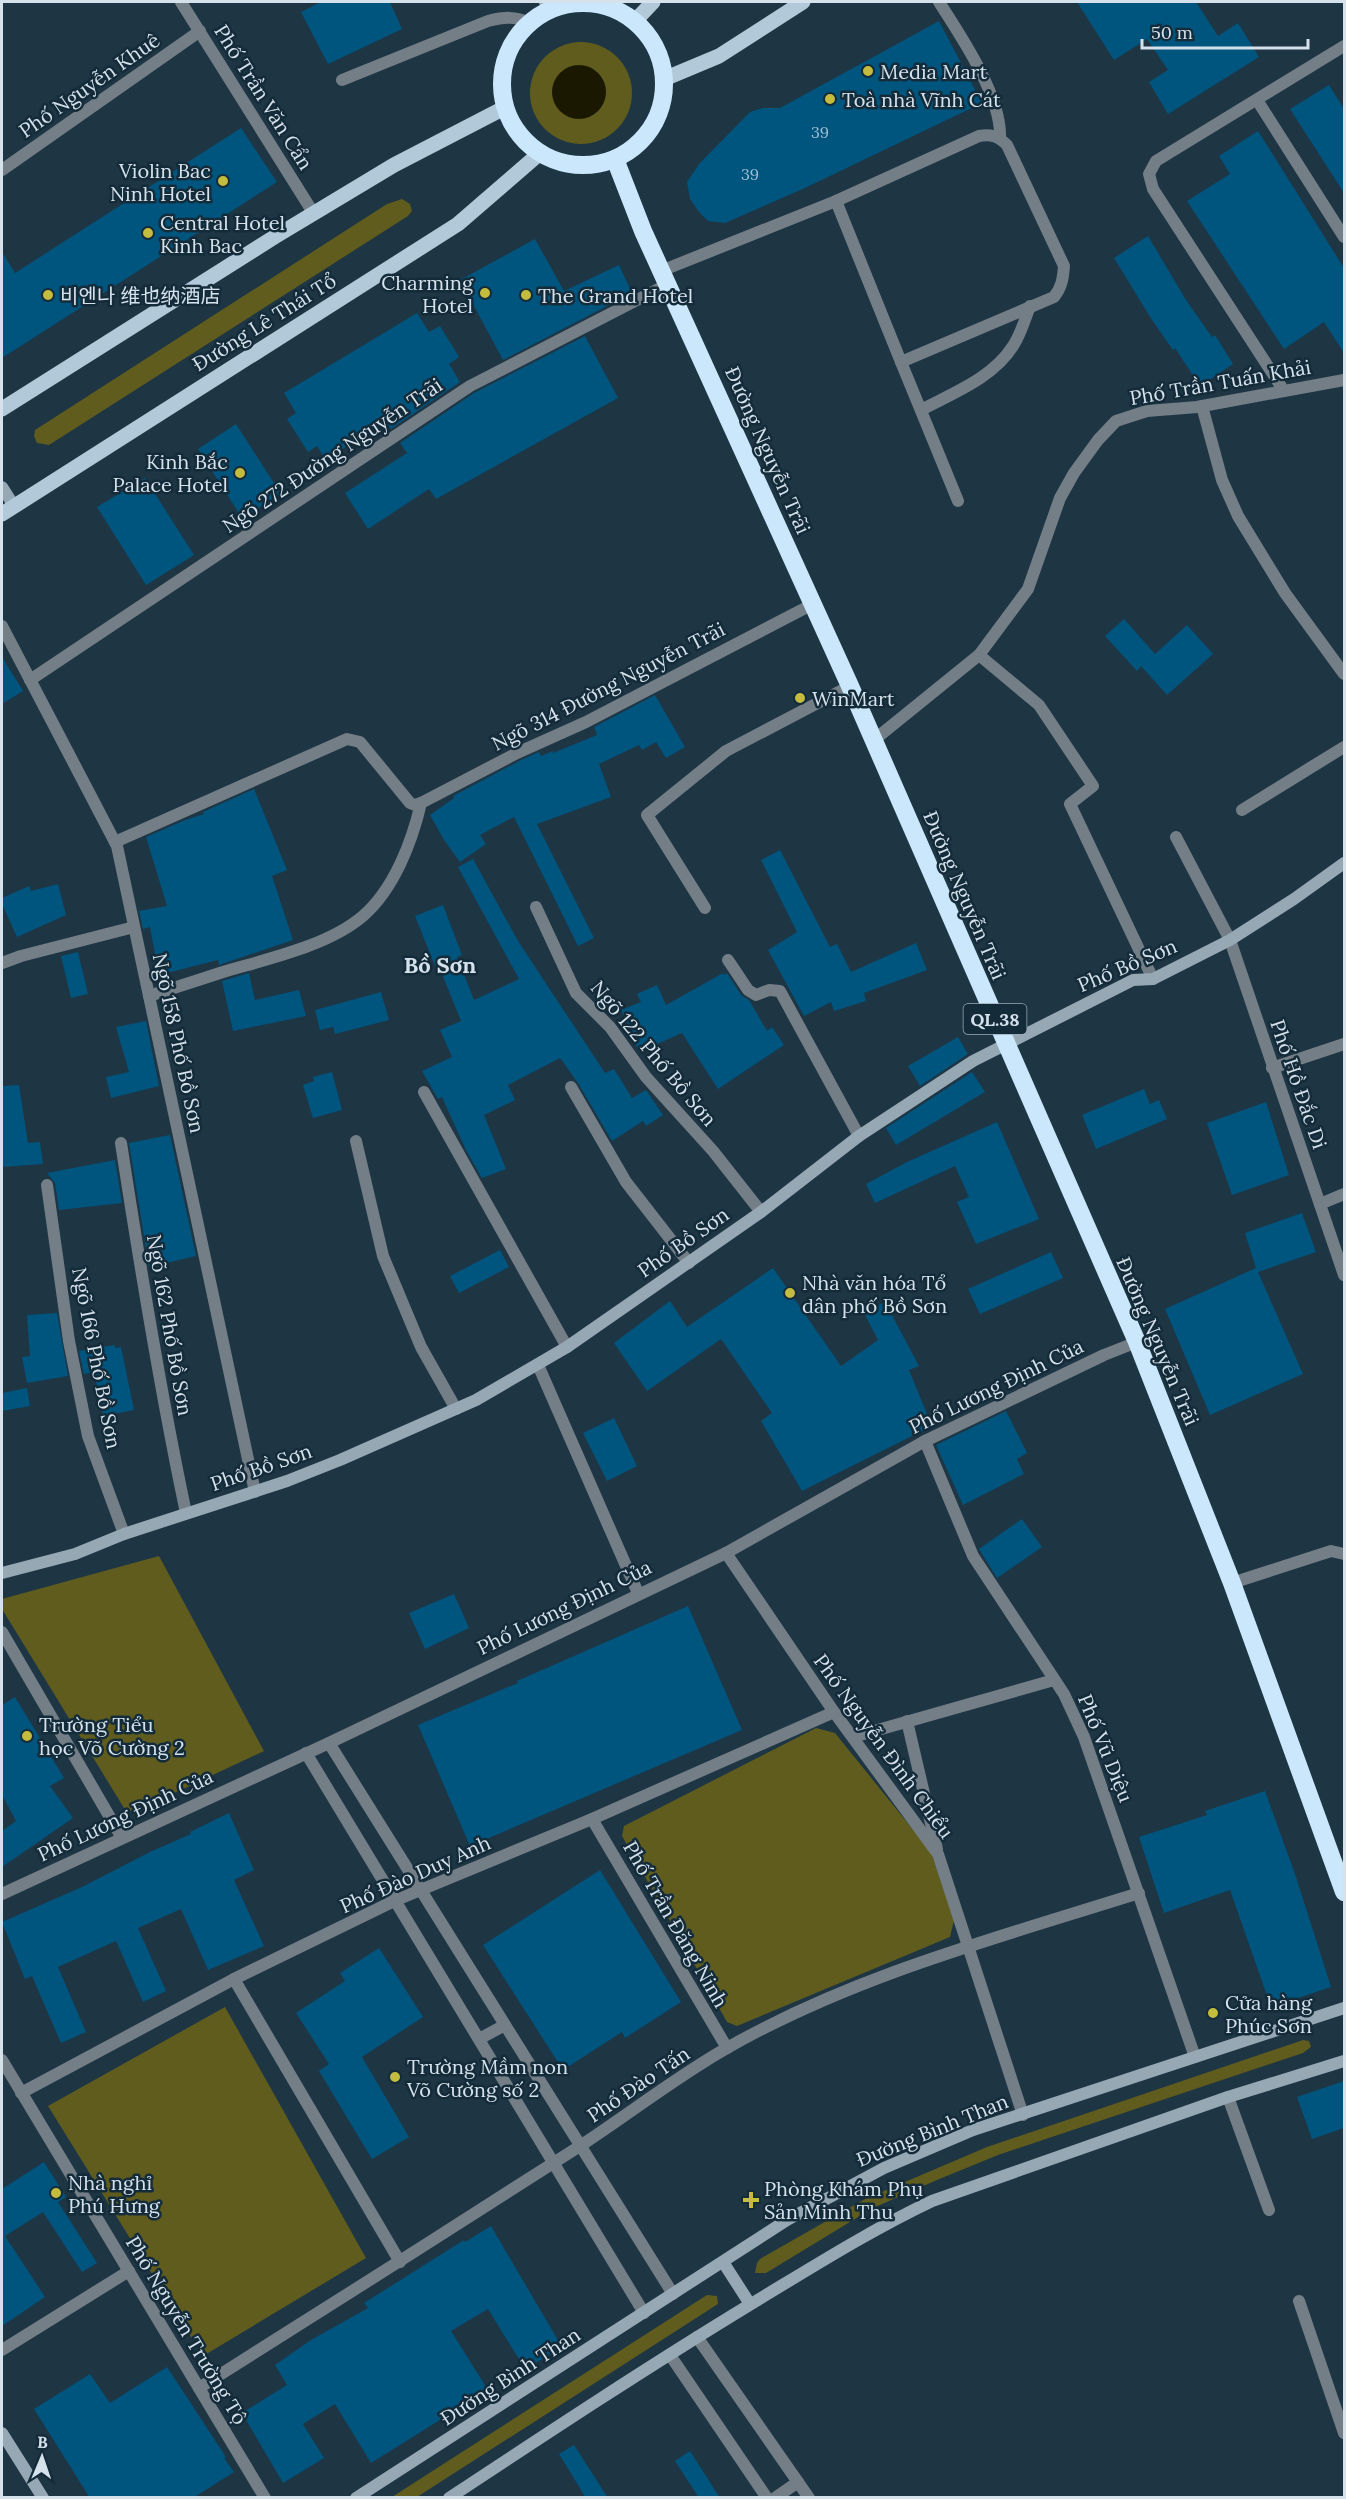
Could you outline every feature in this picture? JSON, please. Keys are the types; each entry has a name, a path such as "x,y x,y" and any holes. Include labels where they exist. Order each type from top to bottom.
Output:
{"highway":[{"path":"593,4 615,10 634,22 653,42 660,57 664,79 663,101 652,127 638,144 615,159 596,164 579,165 556,161 540,153 519,133 506,107 502,85 505,62 512,45 547,6 593,4"},
{"name":"Đường Nguyễn Trãi","path":"615,159 643,231 874,740 1137,1342 1232,1583 1344,1892"}],"main road":[{"path":"634,22 653,2"},
{"path":"664,79 719,56 803,2"},
{"path":"2,409 394,165 506,107"},
{"name":"Đường Lê Thái Tổ","path":"8,510 458,224 540,153"},
{"path":"2,487 8,510"},
{"name":"Phố Bồ Sơn","path":"2,1573 75,1554 124,1534 255,1492 340,1460 456,1409 567,1347 761,1212 859,1136 973,1061 1133,980 1152,979 1230,940 1294,899 1344,863"},
{"name":"Đường Bình Than","path":"356,2498 788,2220 854,2182 973,2130 1344,2008"},
{"path":"449,2498 750,2304 852,2242 932,2201 1228,2097 1344,2061"},
{"path":"723,2262 750,2304"},
{"path":"2,2433 43,2498"}],"street":[{"name":"Phố Trần Văn Cẩn","path":"181,2 314,214"},
{"path":"901,362 1054,297 1060,290 1064,266 1007,145 1000,138 1000,121 993,103 959,33 939,2"},
{"path":"342,80 488,21 509,17 530,23"},
{"name":"Phố Nguyễn Khuê","path":"2,170 200,31"},
{"path":"1284,391 1149,181 1151,168 1156,161 1344,46"},
{"path":"1257,100 1344,237"},
{"name":"Ngõ 272 Đường Nguyễn Trãi","path":"30,680 470,386 664,277 979,136 989,134 1000,138"},
{"path":"836,201 958,501"},
{"path":"921,410 980,379 1001,362 1014,345 1030,306"},
{"name":"Phố Trần Tuấn Khải","path":"874,740 979,655 1028,589 1060,498 1098,440 1116,421 1147,411 1202,406 1344,380"},
{"path":"1202,406 1222,480 1239,516 1285,593 1344,674"},
{"name":"Ngõ 314 Đường Nguyễn Trãi","path":"421,803 499,762 586,722 813,604"},
{"name":"Ngõ 158 Phố Bồ Sơn","path":"2,626 115,842 255,1492"},
{"path":"979,655 1040,705 1093,786 1070,804 1152,979"},
{"path":"705,908 647,815 726,751 850,687"},
{"path":"115,842 347,739 360,742 410,803 415,805 421,803"},
{"path":"1242,810 1344,747"},
{"path":"149,996 307,946 337,933 363,916 389,884 412,837 421,803"},
{"name":"Phố Hồ Đắc Di","path":"1176,837 1230,940 1344,1275"},
{"name":"Ngõ 122 Phố Bồ Sơn","path":"536,907 576,993 610,1027 646,1077 713,1150 761,1212"},
{"path":"2,963 134,927"},
{"path":"728,960 748,990 756,995 769,990 780,991 859,1136"},
{"path":"1272,1068 1344,1044"},
{"path":"571,1087 626,1182 688,1263"},
{"path":"424,1092 567,1347"},
{"path":"356,1141 383,1256 421,1347 456,1409"},
{"name":"Ngõ 162 Phố Bồ Sơn","path":"121,1143 146,1304 186,1513"},
{"name":"Ngõ 166 Phố Bồ Sơn","path":"47,1185 69,1341 88,1436 124,1534"},
{"path":"1320,1204 1344,1194"},
{"name":"Phố Lương Định Của","path":"2,1894 328,1743 638,1593 726,1553 925,1441 1104,1355 1137,1342"},
{"path":"538,1365 638,1593"},
{"name":"Phố Vũ Diệu","path":"925,1441 973,1556 1064,1694 1084,1737 1195,2057"},
{"path":"1232,1583 1331,1551 1344,1554"},
{"name":"Phố Nguyễn Đình Chiểu","path":"726,1553 834,1712 938,1854 1023,2115"},
{"path":"2,1632 122,1838"},
{"path":"853,1737 1054,1680"},
{"name":"Phố Đào Duy Anh","path":"21,2093 234,1979 394,1901 592,1819 834,1712"},
{"path":"907,1721 938,1854"},
{"path":"328,1743 673,2294"},
{"path":"306,1753 644,2313"},
{"name":"Phố Trần Đăng Ninh","path":"592,1819 727,2048"},
{"name":"Phố Đào Tấn","path":"199,2388 400,2262 727,2048 861,1985 1139,1893"},
{"path":"234,1979 400,2262"},
{"path":"479,2039 505,2025"},
{"name":"Phố Nguyễn Trường Tộ","path":"2,2060 265,2498"},
{"path":"1228,2097 1269,2210"},
{"path":"2,2350 129,2271"},
{"path":"1299,2301 1344,2433"},
{"path":"697,2337 809,2498"},
{"path":"670,2355 767,2498"},
{"path":"775,2498 798,2482"}],"shaded area":[{"path":"581,42 600,46 617,57 628,74 632,93 628,112 617,129 600,140 581,144 562,140 545,129 534,112 530,93 534,74 545,57 562,46"},
{"path":"579,65 589,67 598,73 604,82 606,92 604,102 598,111 589,117 579,119 569,117 560,111 554,102 552,92 554,82 560,73 569,67"},
{"path":"402,199 410,204 412,211 408,216 49,445 37,443 34,436 35,430 387,204"},
{"path":"159,1556 264,1751 138,1810 130,1811 124,1808 2,1609 2,1599"},
{"path":"816,1728 835,1733 931,1852 954,1920 950,1937 737,2026 727,2022 622,1836 624,1826"},
{"path":"225,2007 366,2258 203,2356 48,2106"},
{"path":"1303,2040 1309,2041 1311,2047 1303,2053 998,2155 937,2180 873,2208 766,2273 755,2273 760,2259 865,2199 987,2147"},
{"path":"707,2295 717,2296 718,2304 417,2497 392,2497"}],"building":[{"path":"321,2 390,2 402,29 328,64 301,12"},
{"path":"1077,2 1196,2 1218,36 1238,23 1259,57 1168,114 1149,82 1168,70 1147,39 1114,60"},
{"name":"Toà nhà Vĩnh Cát","path":"939,21 982,103 805,188 725,223 708,221 699,212 690,199 687,182 699,164 750,112 763,108 780,108"},
{"path":"1329,85 1344,109 1344,193 1290,109"},
{"path":"241,128 277,182 2,358 2,252 15,273"},
{"path":"1258,131 1344,268 1344,353 1324,322 1284,349 1187,201 1230,174 1219,156"},
{"path":"1148,236 1186,300 1212,337 1215,335 1233,364 1200,386 1175,348 1173,350 1152,320 1114,258"},
{"path":"535,239 564,291 619,265 632,293 503,360 460,280"},
{"path":"417,313 429,332 440,326 459,357 449,364 460,382 391,429 387,423 325,459 317,446 308,452 287,419 296,413 284,393"},
{"path":"585,336 618,398 436,499 429,489 368,529 345,493 407,453 400,443 474,393"},
{"path":"236,424 281,494 242,518 198,449"},
{"path":"145,478 194,555 146,585 97,507"},
{"path":"1124,619 1155,654 1187,625 1213,654 1167,695 1141,666 1137,671 1105,636"},
{"path":"2,657 23,691 2,704"},
{"path":"655,695 685,747 666,758 656,742 642,750 639,745 599,764 611,797 537,824 594,938 578,946 514,817 480,835 486,844 460,862 430,815 454,798 453,796 521,760 539,752 541,756 553,751 553,753 597,735 594,727"},
{"path":"254,789 287,870 272,876 293,940 219,965 218,960 159,975 150,927 143,929 139,911 167,906 146,837 204,814 203,812"},
{"path":"780,850 830,947 837,944 851,972 916,943 927,970 864,993 866,1001 834,1011 831,1002 804,1016 768,950 797,932 761,860"},
{"path":"473,859 518,941 605,1073 614,1069 632,1098 646,1090 663,1115 646,1126 643,1121 612,1141 578,1083 560,1058 508,1085 515,1100 484,1115 506,1169 482,1178 466,1150 442,1097 438,1099 422,1071 452,1057 440,1030 461,1021 438,964 435,966 415,916 443,905 462,955 457,957 474,1000 519,979 458,867"},
{"path":"58,884 66,915 17,937 2,904 2,898 29,886 31,891"},
{"path":"78,952 88,994 71,998 61,956"},
{"path":"249,973 255,1000 299,990 306,1016 233,1031 222,981"},
{"path":"723,973 724,975 727,973 741,995 749,1000 767,1031 772,1027 784,1045 718,1089 682,1033 639,1052 621,1010 641,1002 637,994 657,985 666,1005"},
{"path":"381,992 389,1020 335,1034 333,1027 320,1030 315,1010"},
{"path":"146,1021 159,1086 111,1098 106,1077 129,1072 116,1027"},
{"path":"958,1037 968,1054 920,1086 908,1066"},
{"path":"332,1072 342,1110 313,1118 303,1085 314,1081 313,1077"},
{"path":"972,1072 985,1092 896,1145 886,1128"},
{"path":"19,1085 28,1143 40,1142 43,1164 2,1167 2,1086"},
{"path":"1144,1089 1150,1104 1159,1100 1167,1119 1096,1149 1082,1115"},
{"path":"1266,1102 1289,1175 1232,1195 1207,1123"},
{"path":"997,1122 1039,1219 976,1244 957,1202 969,1197 955,1166 875,1203 866,1184 907,1162"},
{"path":"170,1135 196,1256 149,1267 129,1143"},
{"path":"115,1160 122,1203 59,1210 55,1183 47,1173"},
{"path":"1302,1213 1316,1252 1258,1272 1303,1374 1210,1415 1165,1309 1256,1268 1245,1233"},
{"path":"500,1250 509,1267 459,1293 450,1276"},
{"path":"1051,1252 1063,1278 980,1314 968,1289"},
{"path":"773,1268 841,1366 878,1340 864,1313 885,1302 919,1366 909,1370 932,1426 802,1491 761,1421 772,1413 721,1339 647,1391 614,1343 670,1301 687,1327"},
{"path":"57,1313 68,1376 27,1383 22,1357 30,1356 27,1315"},
{"path":"115,1345 115,1348 121,1347 134,1410 103,1416 94,1372 84,1374 79,1351"},
{"path":"27,1388 30,1406 2,1411 2,1393"},
{"path":"1006,1411 1027,1453 1017,1459 1024,1474 963,1505 936,1445"},
{"path":"614,1418 637,1466 607,1481 583,1433"},
{"path":"1022,1519 1042,1547 997,1578 979,1549"},
{"path":"454,1594 469,1628 425,1649 409,1613"},
{"path":"688,1606 742,1730 470,1846 418,1725 518,1683 517,1681"},
{"path":"15,1697 64,1778 50,1786 73,1818 2,1867 2,1831 16,1821 2,1795 2,1705"},
{"path":"1265,1791 1296,1877 1331,1987 1271,2007 1230,1890 1164,1913 1139,1837 1207,1815 1205,1811"},
{"path":"229,1813 254,1870 234,1880 264,1946 208,1970 181,1909 138,1928 166,1991 143,2002 116,1941 58,1967 86,2032 61,2043 32,1976 25,1979 2,1922 82,1887"},
{"path":"600,1870 681,2002 625,2038 622,2032 563,2070 483,1945"},
{"path":"379,1948 423,2017 362,2057 409,2137 372,2159 319,2071 329,2064 296,2013 345,1981 340,1973"},
{"path":"1344,2081 1344,2128 1312,2139 1297,2097"},
{"path":"44,2162 66,2197 58,2202 97,2263 82,2272 43,2212 5,2236 45,2297 2,2326 2,2189"},
{"path":"491,2226 562,2347 525,2369 488,2309 451,2331 488,2390 371,2463 335,2404 303,2424 324,2458 283,2483 242,2413 287,2385 275,2365 311,2340 368,2308 364,2303 464,2240 465,2242"},
{"path":"167,2367 234,2472 193,2498 90,2498 34,2409 90,2374 110,2403"},
{"path":"574,2445 608,2498 586,2498 559,2454"},
{"path":"690,2451 720,2498 699,2498 675,2461"}],"place":[{"name":"Media Mart","path":"868,71"},
{"name":"Toà nhà Vĩnh Cát","path":"830,99"},
{"name":"Violin Bac Ninh Hotel","path":"223,181"},
{"name":"Central Hotel Kinh Bac","path":"148,233"},
{"name":"Charming Hotel","path":"485,293"},
{"name":"비엔나 维也纳酒店","path":"48,295"},
{"name":"The Grand Hotel","path":"526,295"},
{"name":"Kinh Bắc Palace Hotel","path":"240,473"},
{"name":"WinMart","path":"800,698"},
{"name":"Nhà văn hóa Tổ dân phố Bồ Sơn","path":"790,1293"},
{"name":"Trường Tiểu học Võ Cường 2","path":"27,1736"},
{"name":"Cửa hàng Phúc Sơn","path":"1213,2013"},
{"name":"Trường Mầm non Võ Cường số 2","path":"395,2077"},
{"name":"Nhà nghỉ Phú Hưng","path":"56,2193"},
{"name":"Phòng Khám Phụ Sản Minh Thu","path":"751,2200"}],"district":[{"name":"Bồ Sơn","path":"440,965"}]}
